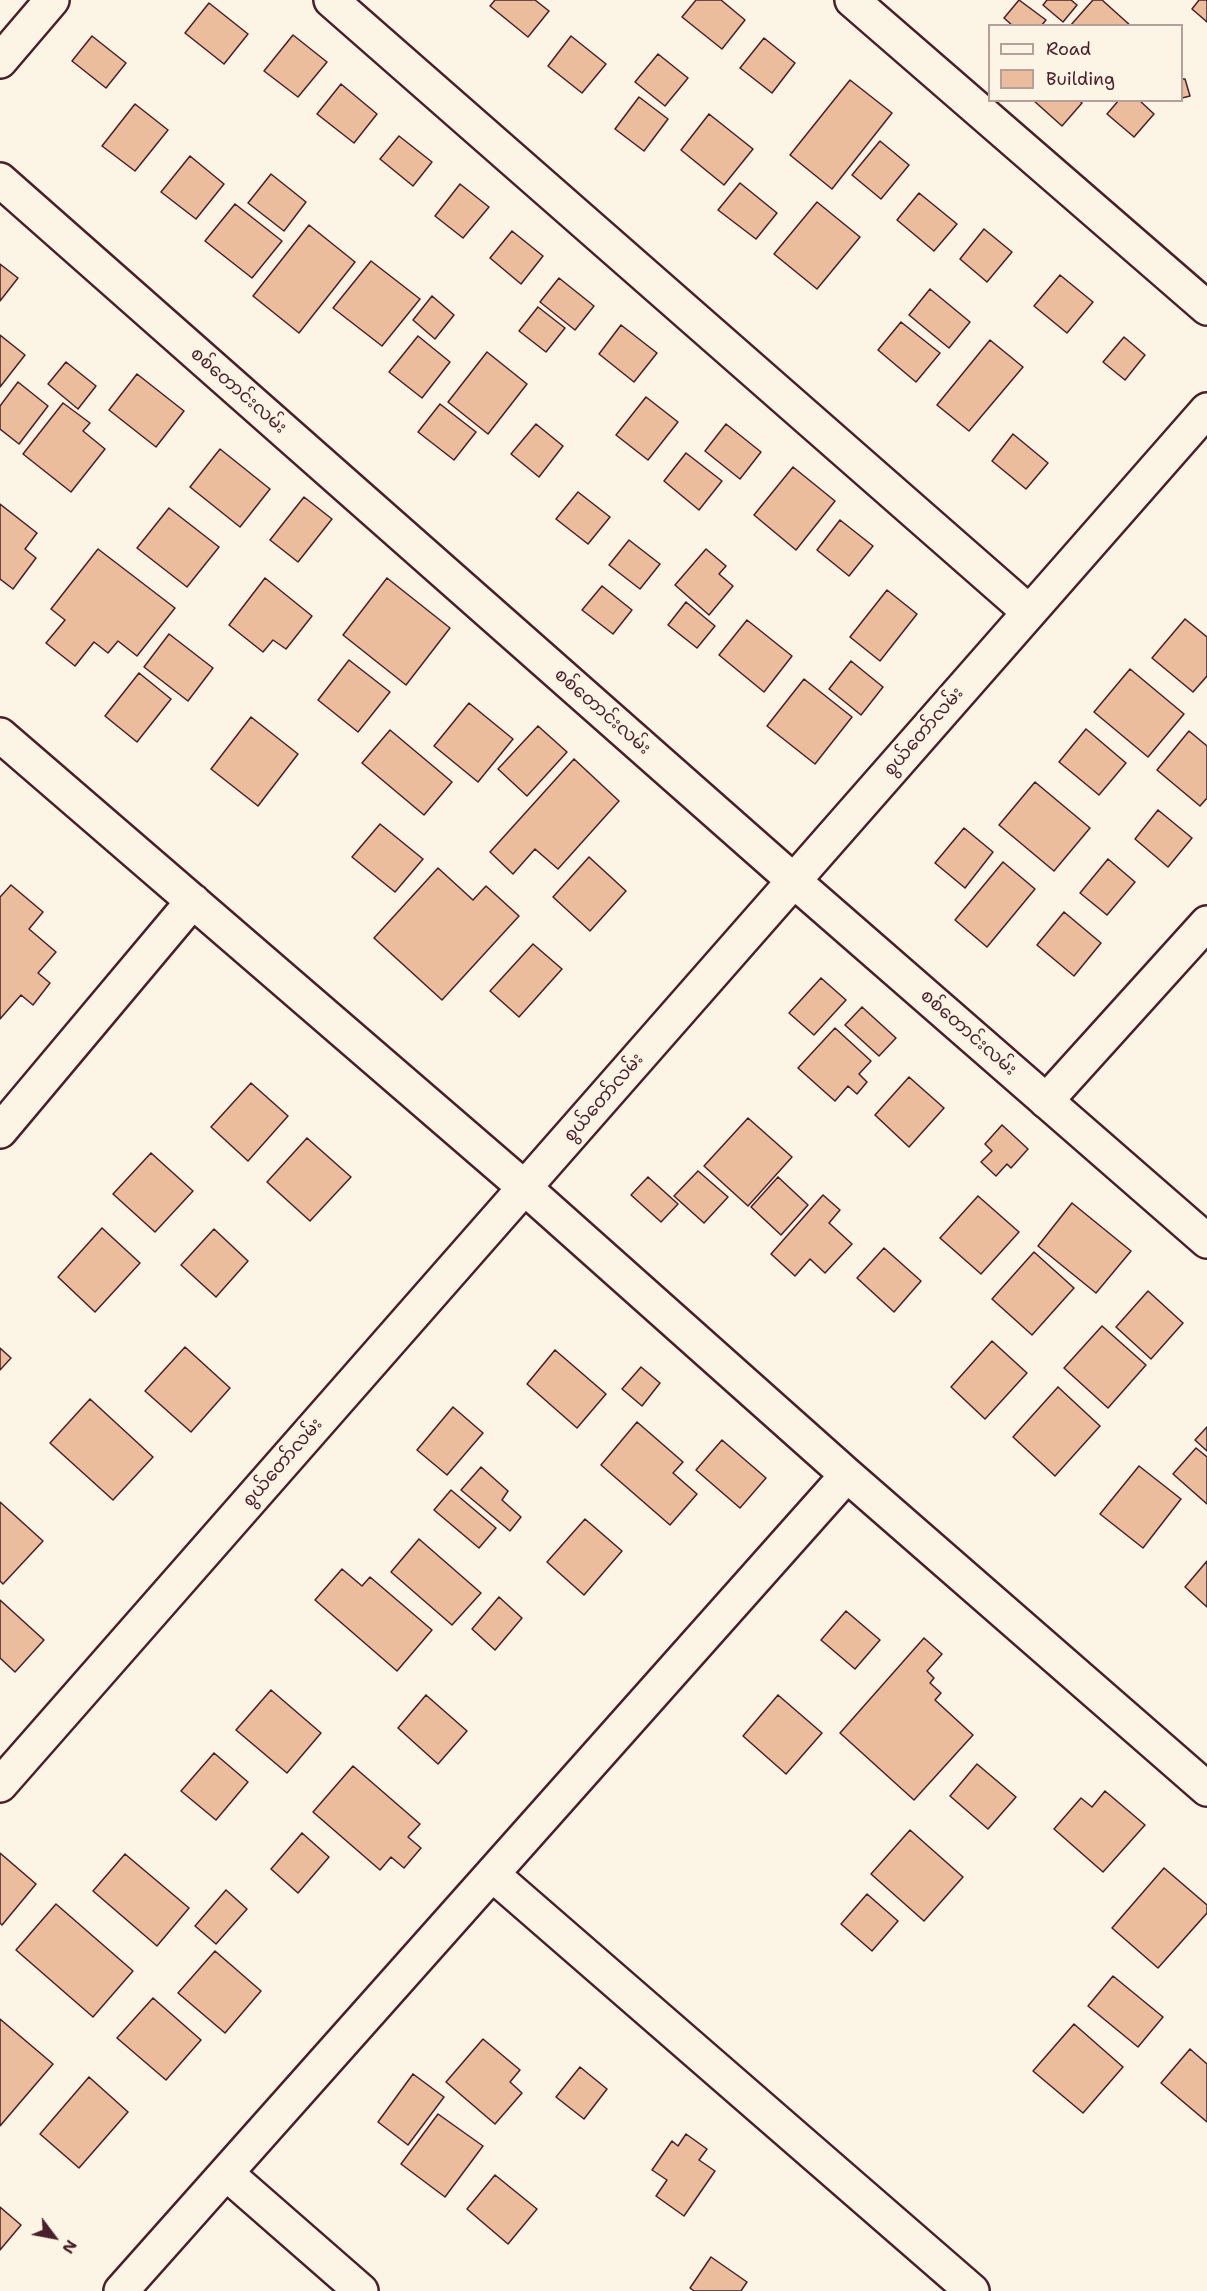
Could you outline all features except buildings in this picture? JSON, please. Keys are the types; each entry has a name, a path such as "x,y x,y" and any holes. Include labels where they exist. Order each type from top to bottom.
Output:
{"street":[{"path":"0,61 52,0"},
{"path":"331,0 1029,612"},
{"path":"852,0 1207,308"},
{"name":"စစ်တောင်းလမ်း","path":"0,180 794,881 1207,1241"},
{"name":"စွယ်တော်လမ်း","path":"0,1785 1207,410"},
{"path":"0,735 525,1188 847,1475 1207,1789"},
{"path":"0,1131 193,901"},
{"path":"1046,1101 1207,923"},
{"path":"121,2291 847,1475"},
{"path":"492,1874 972,2291"},
{"path":"226,2173 362,2291"}]}
